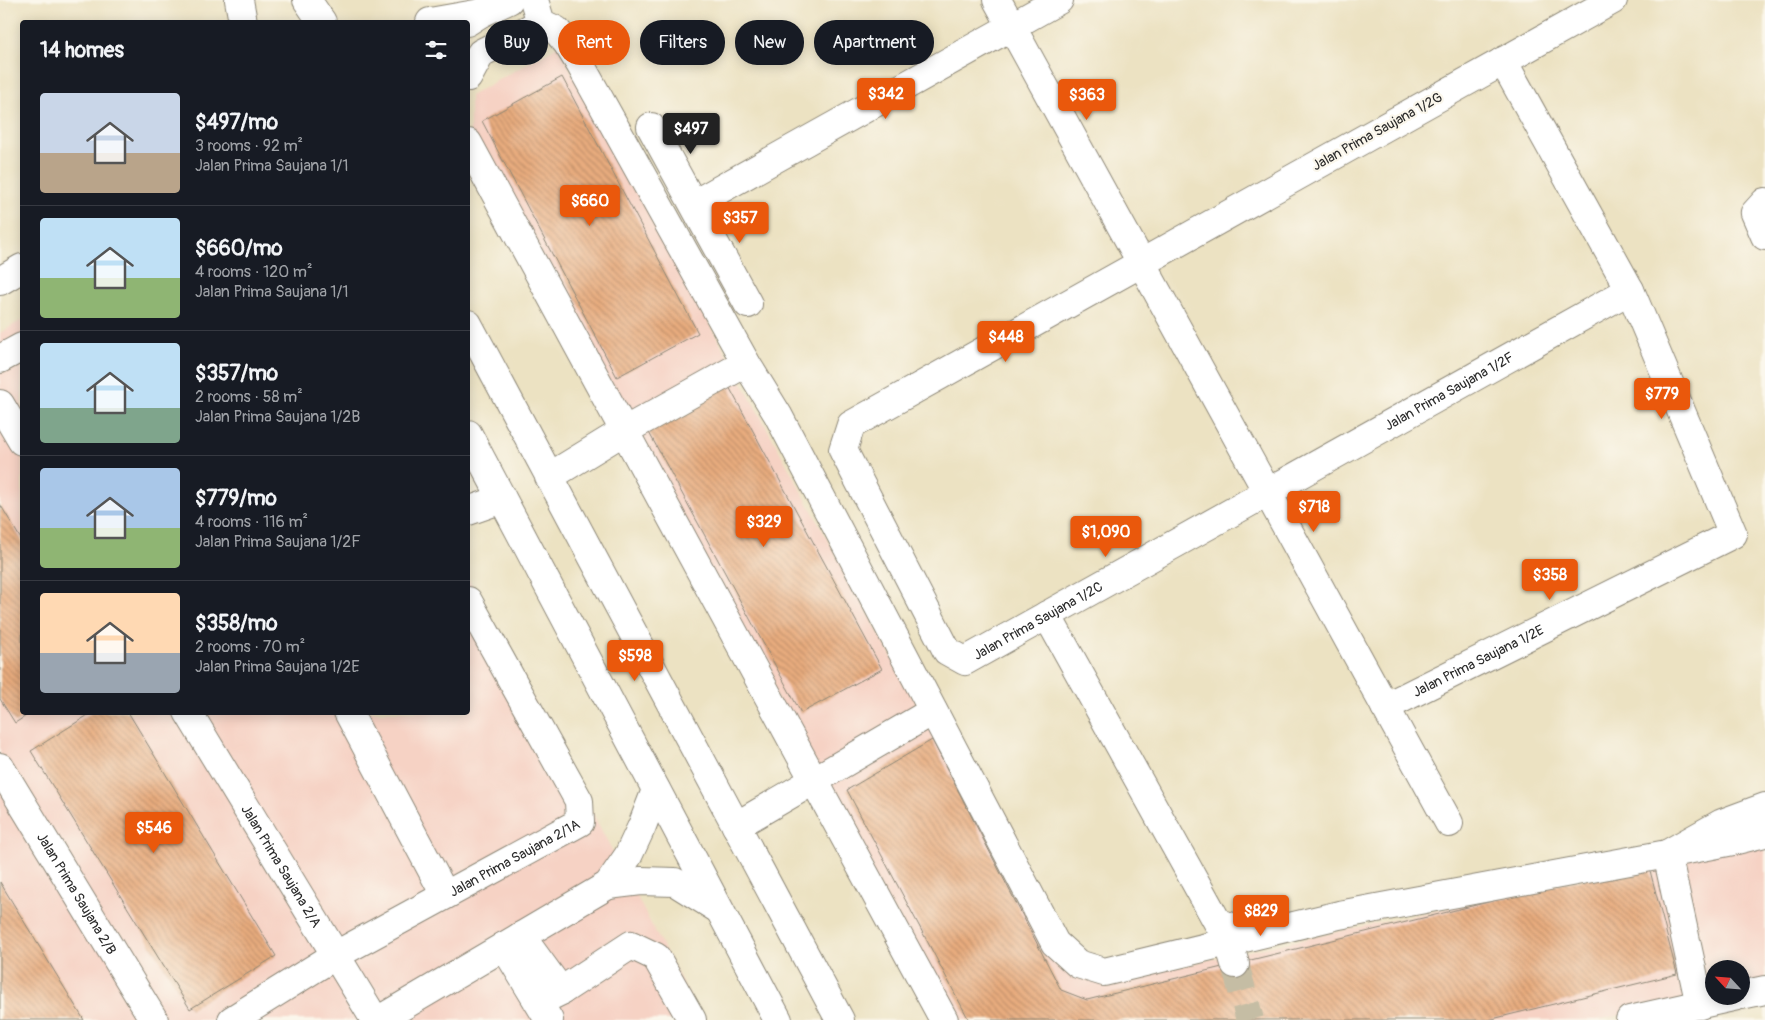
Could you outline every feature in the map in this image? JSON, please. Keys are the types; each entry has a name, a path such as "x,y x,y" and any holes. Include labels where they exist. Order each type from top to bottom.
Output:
{"street":[{"path":"239,0 243,20"},
{"path":"307,0 321,20"},
{"path":"452,20 474,18 509,0"},
{"path":"996,0 1449,823"},
{"path":"694,204 1059,0"},
{"name":"Jalan Prima Saujana 1/2G","path":"965,661 947,651 843,450 851,425 1613,0"},
{"path":"470,73 481,54 538,11 567,43 746,363 778,414 1055,942 1078,964 1104,972 1232,953 1338,915 1667,854 1765,833"},
{"path":"1503,61 1630,290"},
{"path":"651,127 748,304"},
{"path":"470,147 944,1020"},
{"path":"1765,202 1755,213 1765,236"},
{"path":"0,281 20,269"},
{"name":"Jalan Prima Saujana 1/2F","path":"1268,492 1630,290"},
{"name":"Jalan Prima Saujana 1/2E","path":"1385,707 1733,534 1630,290"},
{"path":"470,328 840,1020"},
{"path":"0,359 20,348"},
{"path":"549,477 624,431 746,363"},
{"path":"0,404 20,438"},
{"path":"470,438 778,1020"},
{"name":"Jalan Prima Saujana 1/2C","path":"965,661 1268,492"},
{"path":"470,510 502,499"},
{"name":"Jalan Prima Saujana 2/1A","path":"232,1020 336,955 580,822 579,801 470,605"},
{"path":"1046,615 1218,922 1240,929 1323,907"},
{"path":"736,826 934,711"},
{"name":"Jalan Prima Saujana 2/A","path":"190,715 377,1020"},
{"path":"350,715 445,895"},
{"name":"Jalan Prima Saujana 2/B","path":"0,767 154,1020"},
{"path":"377,1020 608,884 628,856 656,790"},
{"path":"1667,854 1722,823 1765,807"},
{"path":"1667,854 1700,1004"},
{"path":"608,884 641,881 675,882 720,911"},
{"path":"513,941 550,1004 632,945 656,957 692,1020"},
{"path":"1750,993 1765,990"},
{"path":"1630,1020 1705,1003"}],"shaded area":[{"path":"558,46 558,65 568,65 1061,966 1101,983 1765,838 1765,981 1750,985 1750,960 1705,960 1705,996 1598,1020 952,1020 470,135 470,96 525,65 548,65 548,52"},
{"path":"20,321 20,715 470,715 470,582 702,1020 0,1020 0,333"}],"building":[{"path":"562,77 698,333 617,377 482,121"},
{"path":"727,383 882,669 801,713 646,427"},
{"path":"0,504 20,538 20,715 27,715 15,723 0,699"},
{"path":"88,715 130,715 276,956 190,1009 31,751"},
{"path":"932,740 1061,990 1087,1000 1648,863 1677,974 1488,1020 969,1020 847,790"},
{"path":"0,882 84,1020 0,1020"}],"tunnel":[{"path":"1235,964 1250,1020"}]}
